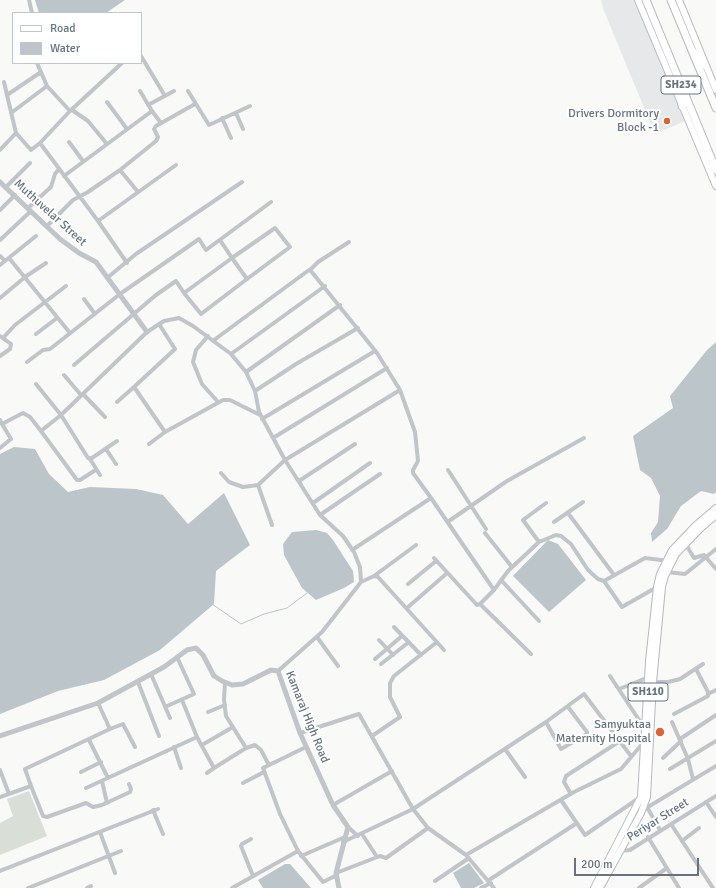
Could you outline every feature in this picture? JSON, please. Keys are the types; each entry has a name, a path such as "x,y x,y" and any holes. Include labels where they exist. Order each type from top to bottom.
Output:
{"highway":[{"name":"SH234","path":"646,0 716,170"},
{"name":"SH234","path":"672,0 716,108"},
{"path":"691,46 705,65"},
{"path":"678,78 682,106"}],"main road":[{"path":"638,0 716,186"},
{"path":"679,0 716,90"},
{"name":"SH110","path":"617,851 641,813 647,797 656,586 668,560 681,539 716,508"},
{"name":"SH110","path":"594,888 602,885 641,798 651,679 662,587 667,572 668,560 716,515"}],"street":[{"path":"29,0 32,12"},
{"path":"142,58 165,96"},
{"path":"37,64 48,86 71,110 88,121 107,144"},
{"path":"4,82 16,134 31,150 40,143 71,110 121,64"},
{"path":"7,95 41,72"},
{"path":"11,113 48,86"},
{"path":"140,91 152,112 161,123"},
{"path":"148,105 174,91"},
{"path":"188,91 208,124 250,106"},
{"path":"107,102 127,129"},
{"path":"48,225 73,200 120,170 156,141 158,137 154,128 195,104"},
{"path":"64,176 152,112"},
{"path":"236,113 243,129"},
{"path":"222,118 231,138"},
{"path":"0,150 16,134"},
{"path":"69,142 83,161"},
{"path":"40,143 127,263"},
{"path":"6,187 30,163"},
{"path":"98,221 176,165"},
{"path":"0,240 51,187 55,174 59,169"},
{"path":"120,170 138,192"},
{"name":"Muthuvelar Street","path":"0,182 48,225 60,239 79,253 96,262 147,332"},
{"path":"108,278 136,254 242,182"},
{"path":"0,210 15,196"},
{"path":"27,362 43,350 50,349 120,294 199,239 206,250 271,202"},
{"path":"74,365 134,314 176,281 184,293 201,314 290,247 275,228 184,293"},
{"path":"0,265 36,236"},
{"path":"220,240 247,279"},
{"path":"214,340 310,270 318,262 349,242"},
{"path":"0,256 5,261"},
{"path":"10,258 70,333"},
{"path":"0,298 25,277 46,263"},
{"path":"310,270 325,286 358,328 387,368 400,390 415,432 418,461 413,470 413,474 449,521 494,590"},
{"path":"0,356 11,347 11,344 2,337 15,325 66,286"},
{"path":"231,354 325,286"},
{"path":"84,299 95,314"},
{"path":"246,372 340,305"},
{"path":"36,334 57,318"},
{"path":"41,431 61,415 147,332 164,321 179,318 214,340 231,354 246,372 256,391 262,417 285,460 320,515 343,536 352,550 360,567 361,582"},
{"path":"117,402 175,349 159,324"},
{"path":"256,391 296,364 358,328"},
{"path":"208,336 193,355 193,362 202,384 218,402"},
{"path":"262,417 375,351"},
{"path":"273,438 387,368"},
{"path":"64,375 105,417"},
{"path":"36,384 61,415 100,475"},
{"path":"134,387 166,432"},
{"path":"221,473 229,482 243,487 258,485 285,460 400,390"},
{"path":"149,444 166,432 218,402 230,400 262,417"},
{"path":"0,448 11,439 1,422 23,413 30,417 77,480 80,480 94,471"},
{"path":"449,521 507,481 584,438"},
{"path":"90,459 117,441"},
{"path":"299,481 354,444"},
{"path":"106,449 116,464"},
{"path":"313,503 370,463"},
{"path":"448,470 472,505 486,531 512,567"},
{"path":"320,515 380,474"},
{"path":"258,485 272,525"},
{"path":"352,550 431,498"},
{"path":"554,522 583,502"},
{"path":"539,542 523,520 546,503"},
{"path":"568,513 614,575"},
{"path":"480,604 494,590 512,567 539,542 556,535 561,536 571,544 588,570 598,579 604,581 622,606 656,586"},
{"path":"685,543 694,558 704,555 716,569"},
{"path":"278,671 317,636 361,582 374,576 416,545"},
{"path":"667,572 685,574 716,550"},
{"path":"604,581 645,558 668,560"},
{"path":"408,584 435,560 446,574 477,605 480,604 531,654"},
{"path":"407,608 446,574"},
{"path":"374,576 378,577 444,650"},
{"path":"501,580 539,621"},
{"path":"394,627 421,655"},
{"path":"317,636 338,666"},
{"path":"375,659 402,636"},
{"path":"379,640 393,655"},
{"path":"381,664 409,642"},
{"path":"372,736 400,717 390,697 390,683 394,676 437,642"},
{"path":"0,736 98,703 138,682 187,650 196,648 203,656 214,676 225,682 224,705 226,716 246,748"},
{"path":"165,706 194,694 177,657"},
{"path":"619,689 651,679 668,682 680,678 702,664"},
{"path":"696,669 708,694"},
{"name":"Kamaraj High Road","path":"225,682 232,685 243,684 271,670 278,671 306,747 334,805 348,827"},
{"path":"151,674 170,718"},
{"path":"610,676 646,730"},
{"path":"138,682 159,736"},
{"path":"674,714 716,690"},
{"path":"343,843 413,809 546,722 584,694 632,756"},
{"path":"182,700 197,737 214,768"},
{"path":"98,703 110,729"},
{"path":"208,712 224,705"},
{"path":"546,722 561,749 587,734 568,707"},
{"path":"300,733 359,714 413,809 428,828 468,857 494,888"},
{"path":"662,758 681,740 716,715"},
{"path":"672,722 681,740 693,779"},
{"path":"129,784 130,792 107,803 93,807 86,804 44,817 25,769 123,724 135,747"},
{"path":"202,745 233,727"},
{"path":"86,788 197,737"},
{"path":"89,740 108,778"},
{"path":"435,881 468,857 561,800 621,768 646,740"},
{"path":"571,794 564,782 566,776 620,741"},
{"path":"670,769 716,741"},
{"path":"206,773 246,748 255,745 261,750 269,765"},
{"path":"306,747 263,768 280,814 298,851 323,882 336,874 377,857 386,858 428,828"},
{"path":"174,748 181,768"},
{"path":"505,749 526,777"},
{"path":"81,772 101,762"},
{"path":"641,813 647,807 716,766"},
{"path":"0,770 9,794"},
{"path":"334,805 392,771"},
{"path":"243,783 264,772"},
{"path":"102,781 107,803"},
{"path":"0,797 31,786"},
{"name":"Periyar Street","path":"617,851 630,850 648,837 716,796"},
{"path":"561,800 585,835 641,798"},
{"path":"706,802 716,817"},
{"path":"647,807 660,830"},
{"path":"0,871 156,809 164,834"},
{"path":"482,888 577,823"},
{"path":"671,824 713,888"},
{"path":"339,888 336,874 344,836 348,827 360,835 377,857"},
{"path":"682,841 699,828"},
{"path":"100,832 115,873"},
{"path":"301,856 344,836"},
{"path":"648,837 679,888"},
{"path":"251,839 241,846 253,876"},
{"path":"28,888 121,851"},
{"path":"232,888 298,851"},
{"path":"639,888 667,868"}],"shaded area":[{"path":"601,0 635,0 685,121 655,134 604,11"},
{"path":"29,791 47,836 0,855 0,823 13,816 7,799"}],"water":[{"path":"35,0 125,0 107,12 39,12"},
{"path":"716,342 716,492 714,494 701,491 681,506 667,529 652,542 651,533 658,522 660,496 651,478 640,470 633,436 673,408 670,396 707,350"},
{"path":"14,447 35,449 49,474 68,492 90,487 136,489 163,495 188,524 224,493 250,545 216,571 214,604 160,650 104,680 58,691 0,714 0,454"},
{"path":"316,530 327,533 333,540 353,571 354,582 316,600 302,588 284,555 283,544 292,532"},
{"path":"548,540 558,544 586,580 549,612 513,576"},
{"path":"469,863 484,883 474,888 461,888 453,873"},
{"path":"285,864 290,864 311,888 263,888 258,880"}],"waterway":[{"path":"212,604 241,624 264,614 287,608 307,593"}],"place":[{"name":"Drivers Dormitory Block -1","path":"667,121"},
{"name":"Samyuktaa Maternity Hospital","path":"660,732"}]}
